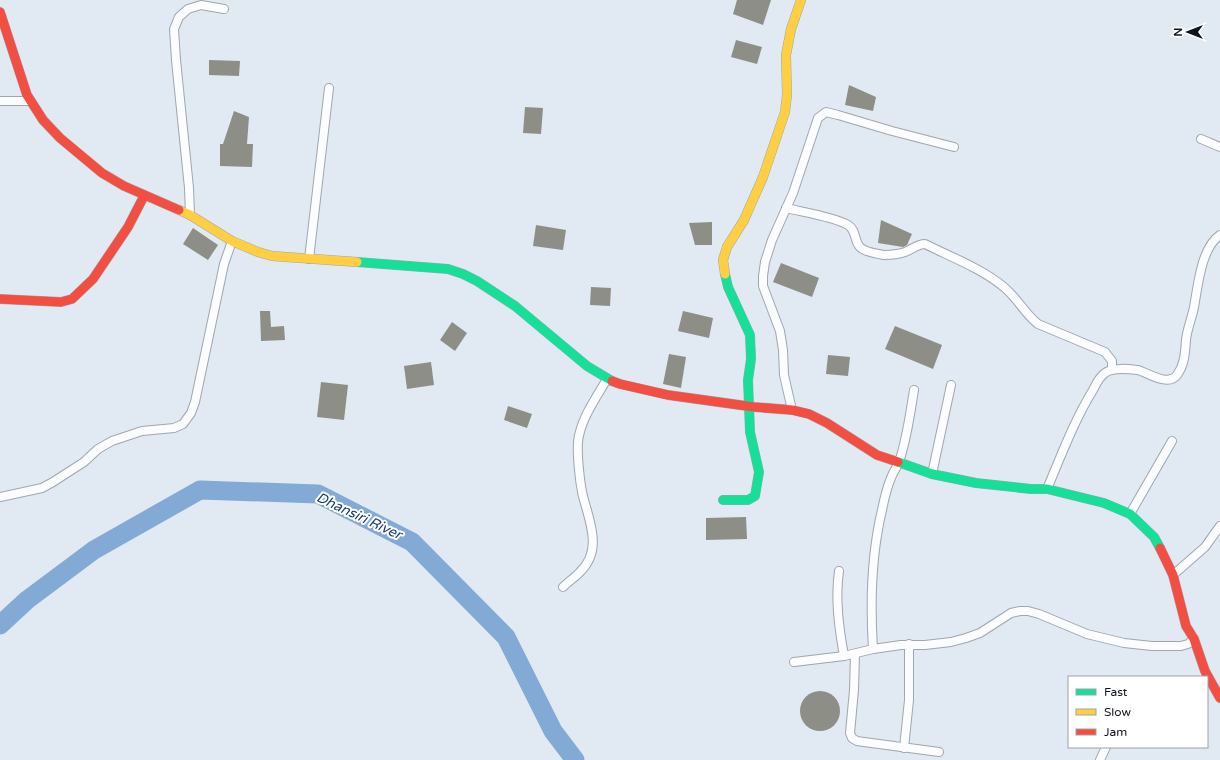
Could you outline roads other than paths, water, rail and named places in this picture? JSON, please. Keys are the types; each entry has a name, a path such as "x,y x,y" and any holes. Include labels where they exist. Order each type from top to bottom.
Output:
{"street":[{"path":"723,500 748,500 755,496 757,488 758,463 750,432 752,406 748,380 751,358 750,335 728,287 725,275 724,260 727,248 744,220 763,177 785,112 787,95 786,55 791,29 801,0"},
{"path":"190,215 189,188 174,29 179,17 188,9 201,5 224,9"},
{"path":"0,12 26,94 43,120 60,138 102,173 144,196 190,215 232,241 272,256 448,270 463,274 477,281 514,306 587,366 607,379 620,384 668,395 809,414 827,423 877,455 899,464 932,474 976,483 1031,489 1047,489 1104,503 1130,514 1154,537 1173,575 1186,626 1194,639 1205,676"},
{"path":"308,259 329,88"},
{"path":"0,101 30,101"},
{"path":"788,410 780,331 763,286 763,276 765,262 772,240 793,193 818,118 826,112 838,114 892,131 954,147"},
{"path":"1201,139 1220,147"},
{"path":"0,299 61,302 72,299 93,279 128,227 144,196"},
{"path":"786,208 849,225 854,231 859,246 862,250 889,255 904,253 918,244 925,244 984,274 1006,288 1030,318 1038,324 1105,352 1112,361 1112,370"},
{"path":"1047,489 1086,402 1100,378 1106,372 1112,370 1138,370 1164,379 1170,379 1177,376 1186,354 1186,340 1202,266 1211,243 1220,235"},
{"path":"0,497 42,488 54,482 84,462 98,449 112,440 142,431 174,428 183,424 191,413 195,402 224,264 232,241"},
{"path":"563,587 580,573 587,564 592,552 594,541 592,528 583,498 578,442 580,430 607,379"},
{"path":"932,474 951,385"},
{"path":"873,649 870,594 873,565 882,511 890,478 899,464 905,444 914,390"},
{"path":"1130,514 1172,441"},
{"path":"1173,575 1205,546 1220,526"},
{"path":"839,571 837,587 839,628 844,656"},
{"path":"794,662 844,656 873,649 909,644 926,645 951,642 980,633 1011,613 1020,611 1028,611 1039,614 1088,634 1137,645 1181,646 1188,644 1194,639"},
{"path":"904,748 909,700 909,644"},
{"path":"855,654 854,690 850,733 852,738 857,741 938,752"},
{"path":"1208,680 1220,698"},
{"path":"1100,760 1106,748"}],"waterway":[{"name":"Dhansiri River","path":"0,625 27,600 94,550 200,490 318,494 412,542 506,637 553,731 575,760"}]}
